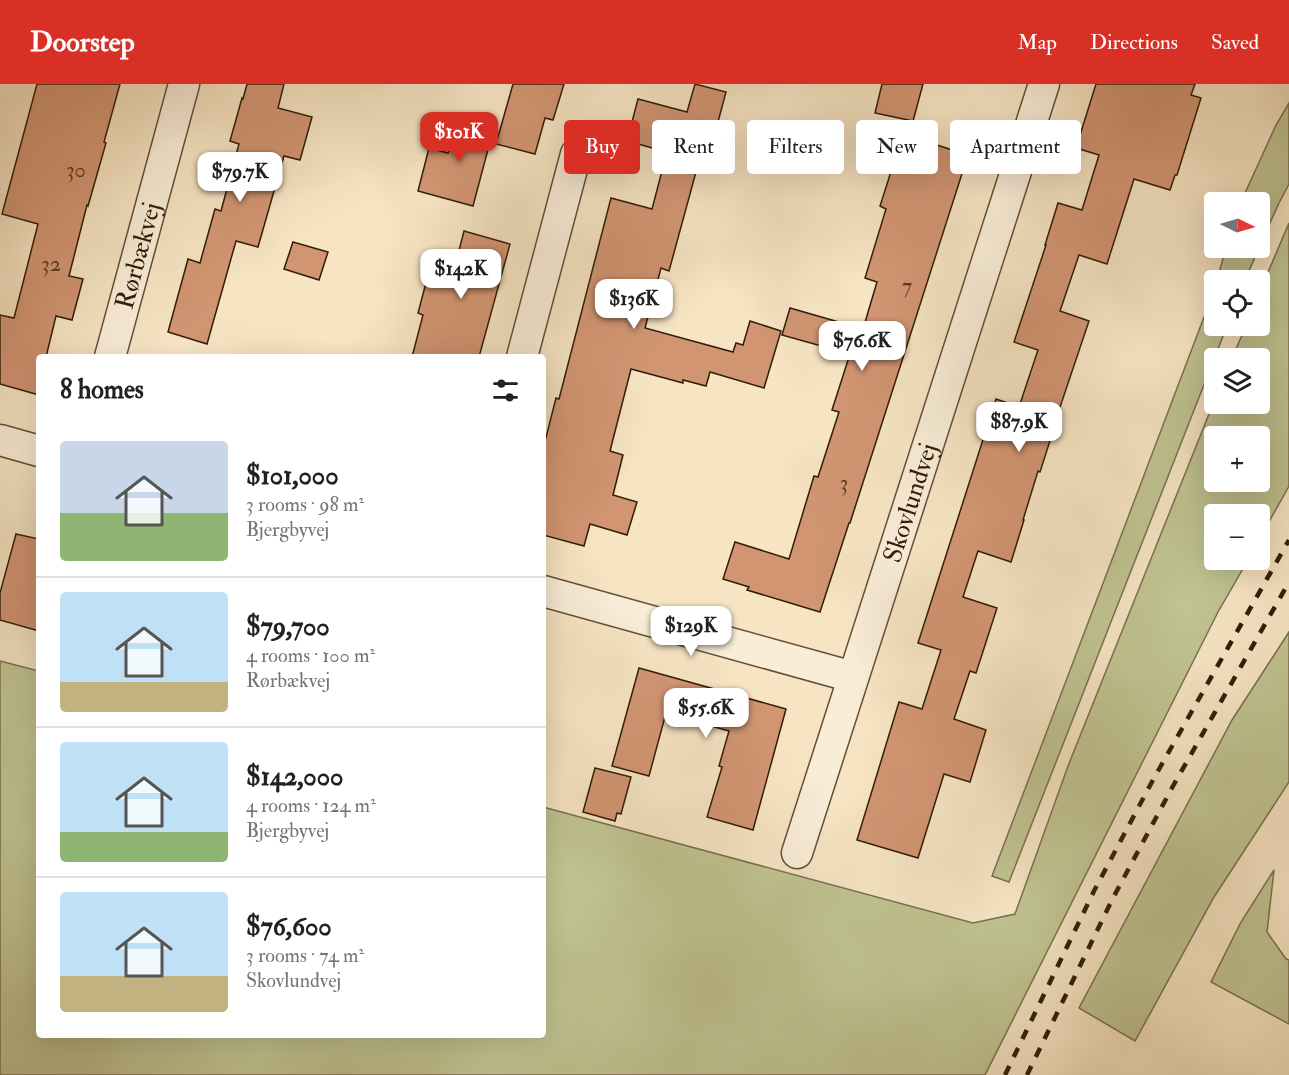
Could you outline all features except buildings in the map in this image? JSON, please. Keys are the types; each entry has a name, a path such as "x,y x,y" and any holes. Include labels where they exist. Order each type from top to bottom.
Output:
{"street":[{"name":"Rørbækvej","path":"111,354 184,84"},
{"name":"Skovlundvej","path":"797,853 1044,84"},
{"path":"523,354 571,174"},
{"path":"0,440 36,450"},
{"path":"546,592 853,677"}],"green space":[{"path":"1289,103 1289,184 1270,223 1270,192 1246,192 1276,125"},
{"path":"1289,223 1289,486 1270,520 1270,504 1204,504 1204,570 1242,570 1218,612 985,1075 0,1075 0,661 36,670 36,1038 546,1038 546,808 973,923 1015,914 1068,766 1204,426 1204,492 1270,492 1270,426 1204,426 1209,414 1270,414 1270,348 1236,348 1242,336 1270,336 1269,270"},
{"path":"1223,258 1255,258 1249,270 1220,270"},
{"path":"1204,317 1204,336 1223,336 1218,348 1204,348 1204,385 1009,882 992,876"},
{"path":"1289,632 1289,782 1214,897 1135,1041 1079,1008 1232,720"},
{"path":"1274,870 1267,932 1289,960 1289,1024 1211,982 1241,922"}],"railway":[{"path":"1005,1075 1094,891 1154,778 1289,540"},
{"path":"1027,1075 1113,898 1173,786 1289,582"}]}
